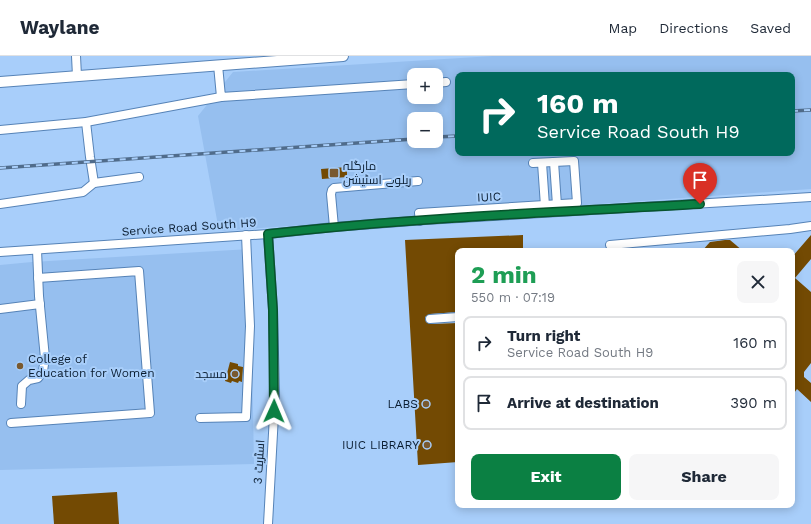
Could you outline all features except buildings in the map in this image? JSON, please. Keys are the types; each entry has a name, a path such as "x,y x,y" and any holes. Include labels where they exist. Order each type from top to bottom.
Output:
{"main road":[{"path":"0,82 343,56"}],"street":[{"path":"76,56 77,76"},
{"path":"218,65 221,97"},
{"path":"0,130 86,122 221,97 407,84"},
{"path":"86,122 94,183"},
{"name":"IUIC","path":"419,217 577,204 574,161 554,162"},
{"path":"533,163 554,162 559,205"},
{"path":"542,163 545,206"},
{"path":"0,204 83,192 94,183 139,177"},
{"path":"334,227 331,194 334,188 418,181"},
{"name":"Service Road South H9","path":"0,252 268,234 419,217 811,197"},
{"path":"610,244 811,226"},
{"name":"اسٹریٹ 3","path":"268,234 273,310 275,397 268,524"},
{"path":"200,418 246,417 250,326 246,235"},
{"path":"21,404 22,386 29,380 38,378 43,371 45,358 37,250"},
{"path":"12,423 150,413 139,271 38,278"},
{"path":"0,308 40,304"},
{"path":"430,319 455,317"}],"shaded area":[{"name":"مارگلہ ریلوے اسٹیشن","path":"493,56 811,56 811,189 219,231 198,116 233,72"},
{"path":"250,249 254,464 0,470 0,265"}],"railway":[{"path":"795,111 811,110"},
{"path":"443,137 455,136"},
{"path":"0,168 407,139"}],"place":[{"name":"مارگلہ ریلوے اسٹیشن","path":"334,173"},
{"name":"College of Education for Women","path":"20,366"},
{"name":"مسجد","path":"235,374"},
{"name":"LABS","path":"426,404"},
{"name":"IUIC LIBRARY","path":"427,445"}],"route":[{"path":"274,411 273,310 268,234 425,220 700,204"}]}
